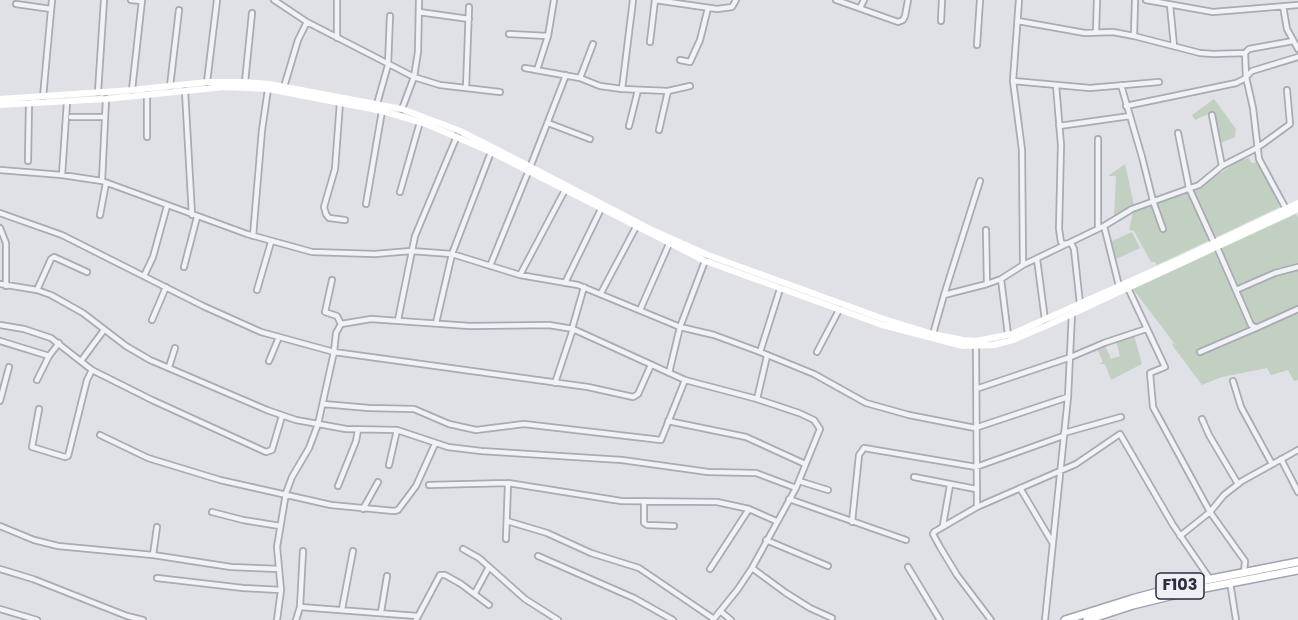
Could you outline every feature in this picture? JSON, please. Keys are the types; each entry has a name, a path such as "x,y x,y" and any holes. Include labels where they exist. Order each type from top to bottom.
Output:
{"main road":[{"path":"0,99 132,90 207,82 244,82 285,87 402,109 458,130 650,229 708,255 884,319 933,334 976,341 1008,335 1045,320 1298,209"},
{"path":"0,105 106,99 225,87 268,89 382,111 457,136 530,168 565,190 705,261 882,325 940,342 976,346 1013,340 1128,288 1298,203"},
{"name":"F103","path":"1065,620 1132,598 1210,579 1298,562"},
{"name":"F103","path":"1091,619 1133,605 1230,582 1298,570"}],"street":[{"path":"43,97 52,0"},
{"path":"98,92 104,0"},
{"path":"131,0 142,0 132,90"},
{"path":"207,82 217,0"},
{"path":"274,0 307,22 414,77 440,85 500,92"},
{"path":"284,8 286,0"},
{"path":"337,0 337,38"},
{"path":"402,109 414,77 418,52 419,0"},
{"path":"537,70 548,36 554,0"},
{"path":"622,89 633,0"},
{"path":"650,42 655,0 692,2 708,8 732,7 736,0"},
{"path":"836,0 898,21 903,20 905,16 908,0"},
{"path":"860,8 864,0"},
{"path":"941,21 942,0"},
{"path":"977,45 980,0"},
{"path":"1019,0 1013,81 1022,150 1023,265"},
{"path":"1096,32 1097,0"},
{"path":"1134,36 1135,0"},
{"path":"1146,0 1213,12 1298,5"},
{"path":"1270,0 1271,7"},
{"path":"16,4 51,9"},
{"path":"1170,5 1174,46"},
{"path":"1284,6 1287,29 1298,49"},
{"path":"466,88 469,7"},
{"path":"681,60 690,62 700,40 708,8"},
{"path":"170,86 179,10"},
{"path":"418,12 469,19"},
{"path":"244,82 252,13"},
{"path":"377,104 388,65 390,16"},
{"path":"1018,21 1067,30 1113,32 1200,53 1245,53 1249,49 1293,41"},
{"path":"285,87 298,40 307,22"},
{"path":"509,34 548,36"},
{"path":"580,78 593,44"},
{"path":"1245,53 1246,77 1259,159 1286,209"},
{"path":"1126,106 1236,82 1252,71 1298,57"},
{"path":"525,68 580,78 600,87 668,91 690,86"},
{"path":"490,266 566,75"},
{"path":"1013,81 1090,88 1159,82"},
{"path":"1056,86 1061,146 1059,229 1061,242 1071,243"},
{"path":"1121,86 1163,229"},
{"path":"253,236 262,130 268,89"},
{"path":"629,126 638,90"},
{"path":"944,295 1001,279 1023,265 1071,243 1132,209 1205,181 1222,166 1257,148 1290,124 1287,90"},
{"path":"184,267 195,216 185,91"},
{"path":"659,130 668,91"},
{"path":"147,95 147,137"},
{"path":"100,215 104,182 106,99"},
{"path":"62,175 68,102"},
{"path":"340,102 335,169 324,207 329,218 345,220"},
{"path":"28,160 29,104"},
{"path":"366,204 382,111"},
{"path":"1059,126 1130,116"},
{"path":"1212,116 1222,166"},
{"path":"71,117 105,117"},
{"path":"400,192 420,122"},
{"path":"548,123 590,139"},
{"path":"1178,133 1189,188 1250,323 1256,328"},
{"path":"398,320 411,251 457,136"},
{"path":"1098,139 1098,228"},
{"path":"436,323 452,254 491,152"},
{"path":"0,170 62,175 104,182 253,236 312,252 375,255 411,251 452,254 520,275 584,287 680,327 714,335 814,374 866,403 909,415 975,428 1068,397"},
{"path":"933,334 980,181"},
{"path":"520,275 565,190"},
{"path":"144,276 153,257 167,206"},
{"path":"565,283 601,209"},
{"path":"0,213 62,234 232,319 279,337 334,352 399,359 588,387 635,397 651,365"},
{"path":"1104,226 1119,286"},
{"path":"601,293 636,227"},
{"path":"0,228 6,286"},
{"path":"986,230 987,284"},
{"path":"257,290 271,242"},
{"path":"1071,243 1074,249 1080,304"},
{"path":"640,310 669,244"},
{"path":"37,290 54,257 87,272"},
{"path":"1036,259 1045,320"},
{"path":"669,373 680,327 705,261"},
{"path":"1236,290 1275,273 1298,267"},
{"path":"1001,279 1008,335"},
{"path":"332,280 325,312 334,315 341,324"},
{"path":"0,284 37,290 74,307 145,357 282,416 358,430 397,430 435,444 482,452 622,460 708,472 756,473 796,488"},
{"path":"153,320 166,287"},
{"path":"555,383 584,287"},
{"path":"1128,288 1164,367 1150,373 1153,407 1210,512 1245,561 1244,572"},
{"path":"760,352 780,289"},
{"path":"1200,352 1298,309"},
{"path":"817,352 839,310"},
{"path":"1045,620 1068,397 1072,313"},
{"path":"341,324 371,319 470,326 549,325 572,329 685,380 799,413 818,424 820,429 796,488 752,568 713,619 639,568 591,553 547,534 507,521"},
{"path":"277,620 281,590 278,547 286,493 292,477 309,448 318,424 336,333 341,324"},
{"path":"0,325 40,333 51,338 92,370 266,452 272,450 282,416"},
{"path":"976,388 1071,357 1146,329"},
{"path":"81,361 104,330"},
{"path":"269,361 279,337"},
{"path":"0,342 49,356"},
{"path":"38,381 49,356 59,343"},
{"path":"976,346 976,507"},
{"path":"169,367 175,348"},
{"path":"757,399 767,356"},
{"path":"0,401 9,367"},
{"path":"39,409 32,447 68,456 87,380 92,370"},
{"path":"323,404 362,408 414,409 449,424 477,430 524,424 662,440 685,380"},
{"path":"1233,381 1241,407 1272,464"},
{"path":"852,522 859,455 864,448 976,467 1063,435 1121,417"},
{"path":"1202,419 1213,443 1238,484"},
{"path":"668,421 746,437 805,464"},
{"path":"338,486 356,441 358,430"},
{"path":"389,465 397,430"},
{"path":"100,435 148,458 220,480 256,489 286,493 331,505 398,510 416,486 435,444"},
{"path":"991,620 970,594 933,533 976,507 1059,473 1092,455 1113,438 1122,435 1180,536 1210,579"},
{"path":"1180,536 1210,512 1224,495 1238,484 1298,450"},
{"path":"1281,459 1298,492"},
{"path":"914,477 976,489"},
{"path":"799,481 828,490"},
{"path":"363,509 378,482"},
{"path":"506,539 508,483"},
{"path":"429,485 508,483 621,501 717,502 749,510 776,521"},
{"path":"943,525 950,485"},
{"path":"1020,488 1052,543"},
{"path":"789,499 906,540"},
{"path":"644,502 644,523 674,526"},
{"path":"710,569 749,510"},
{"path":"212,512 280,526"},
{"path":"0,526 34,540 58,546 153,555 231,567 279,568"},
{"path":"153,555 157,526"},
{"path":"766,540 828,566"},
{"path":"463,549 479,558 525,599 558,620"},
{"path":"342,609 353,550"},
{"path":"296,620 300,607 303,551"},
{"path":"538,555 634,598 673,620"},
{"path":"474,593 489,567"},
{"path":"908,567 940,620"},
{"path":"752,568 786,593 832,618"},
{"path":"0,569 143,620"},
{"path":"300,607 381,612 417,618 440,575 445,575 489,605"},
{"path":"381,612 387,576"},
{"path":"157,578 281,590"},
{"path":"1230,582 1236,620"},
{"path":"0,609 38,620"},
{"path":"720,611 731,620"}],"green space":[{"path":"1214,99 1236,129 1235,137 1221,143 1215,111 1195,120 1192,115"},
{"path":"1249,158 1251,163 1257,162 1280,207 1157,265 1151,262 1134,231 1129,230 1133,212 1209,181 1238,161"},
{"path":"1125,164 1134,205 1114,217 1116,176 1108,176"},
{"path":"1296,214 1298,217 1298,380 1294,381 1288,370 1271,375 1267,368 1222,377 1202,385 1133,289"},
{"path":"1132,232 1140,248 1114,260 1112,241"},
{"path":"1134,335 1142,364 1111,380 1105,364 1099,364 1103,362 1097,349 1105,345 1111,359 1120,356 1116,341"}]}
